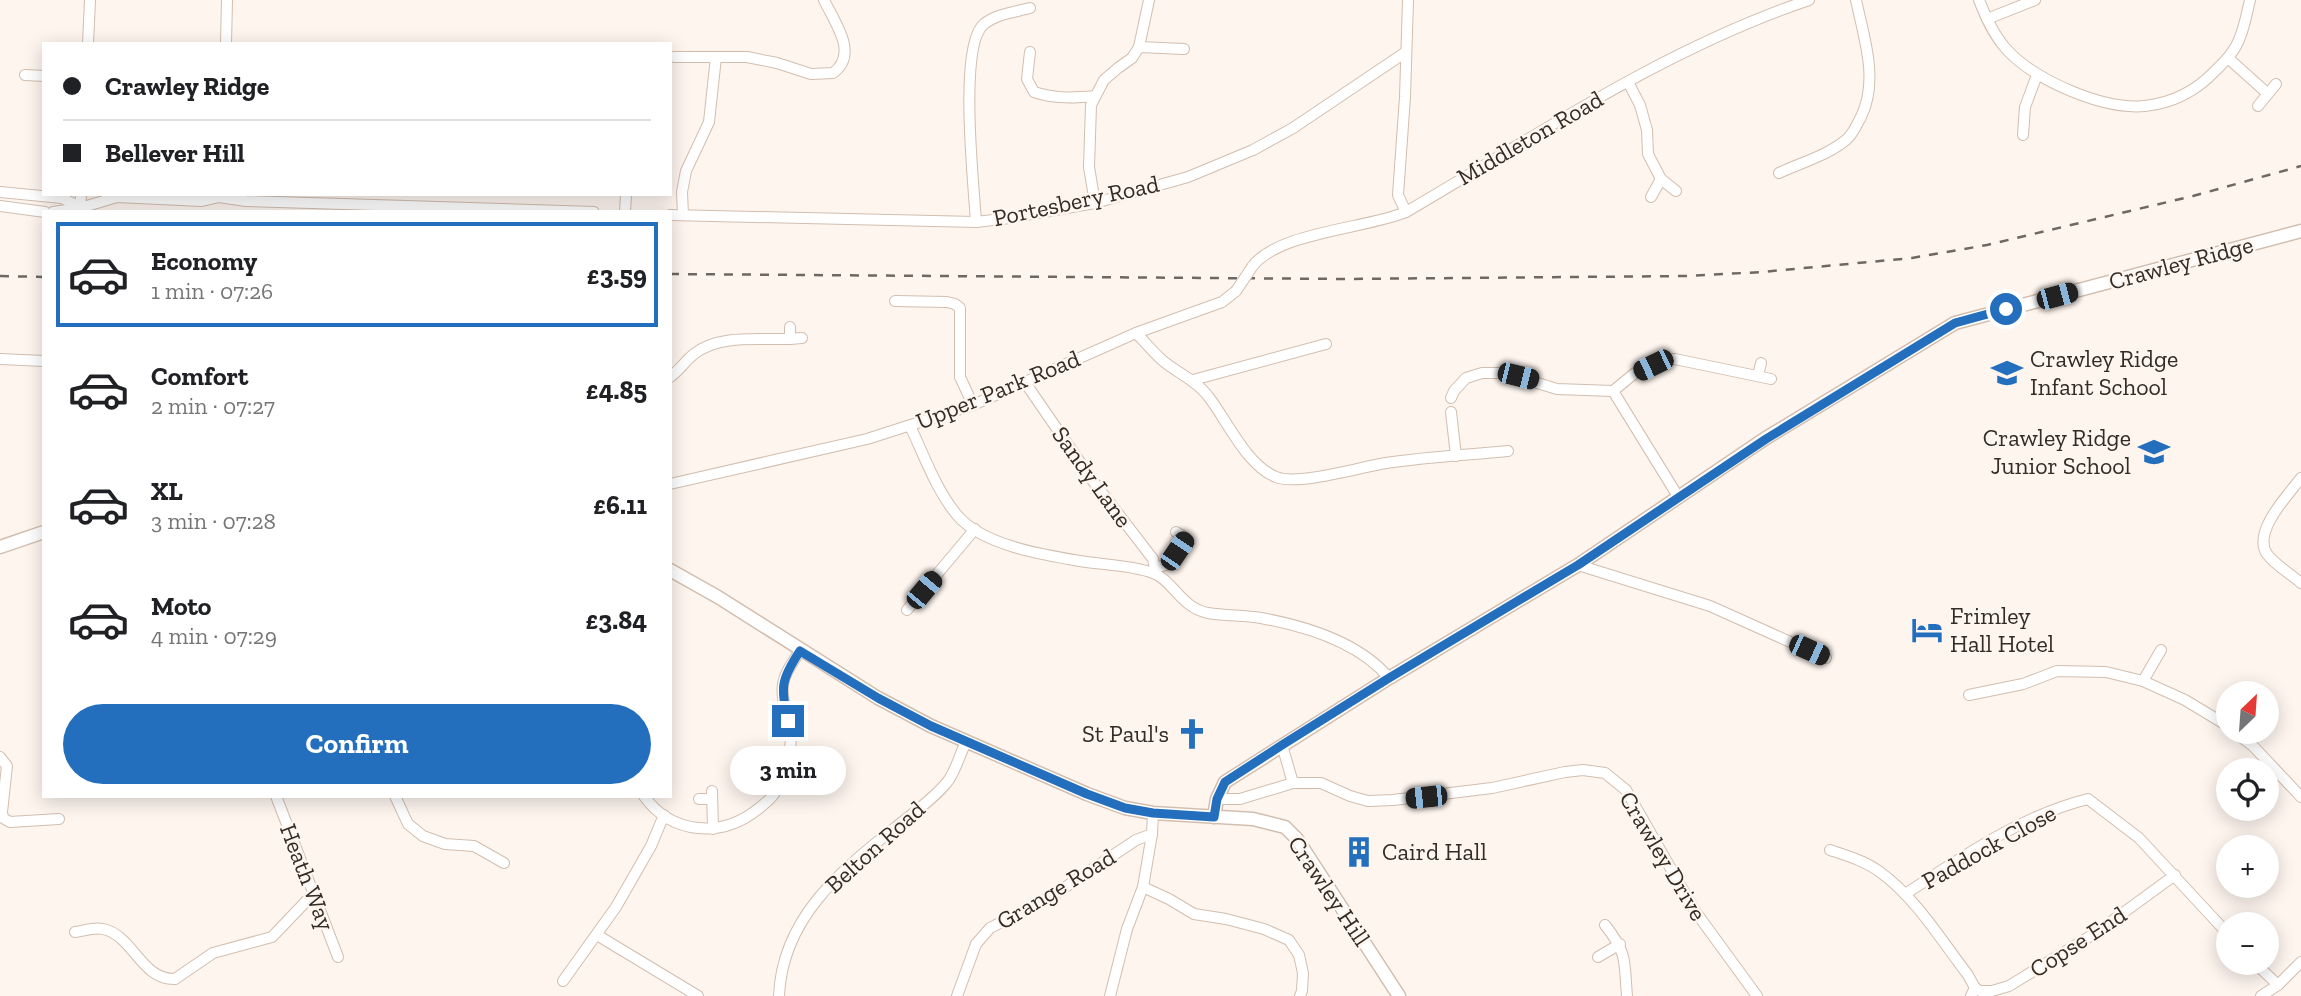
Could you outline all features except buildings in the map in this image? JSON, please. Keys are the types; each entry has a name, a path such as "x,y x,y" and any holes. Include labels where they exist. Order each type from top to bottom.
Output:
{"street":[{"path":"88,42 90,0"},
{"path":"226,42 227,0"},
{"path":"674,57 747,57 811,74 833,74 843,64 846,49 824,0"},
{"path":"1095,203 1089,167 1091,105 1104,80 1132,58 1139,47 1149,0"},
{"path":"1405,212 1398,195 1408,0"},
{"path":"1770,0 1777,11"},
{"name":"Middleton Road","path":"1236,291 1260,257 1286,243 1387,220 1405,212 1628,82 1713,38 1808,0"},
{"path":"1779,173 1834,148 1847,139 1864,111 1870,92 1871,76 1856,0"},
{"path":"1979,0 1987,19 2008,51 2037,75 2078,93 2114,104 2142,106 2163,103 2188,93 2207,79 2228,58 2239,40 2250,0"},
{"path":"1987,19 2035,0"},
{"path":"976,222 969,109 970,60 976,36 983,24 1002,15 1030,8"},
{"path":"1139,47 1184,49"},
{"path":"1030,52 1027,79 1034,92 1070,98 1095,96"},
{"name":"Portesbery Road","path":"672,215 976,222 1095,203 1188,177 1253,150 1303,121 1406,52"},
{"path":"683,215 682,192 686,172 705,132 710,113 716,57"},
{"path":"2228,58 2267,93"},
{"path":"25,75 42,76"},
{"path":"2023,135 2025,107 2037,75"},
{"path":"1628,82 1640,105 1647,130 1648,154 1661,179 1676,191"},
{"path":"2258,106 2276,83"},
{"path":"1651,197 1661,179"},
{"path":"0,192 62,198 80,210 117,197 202,201 219,196 246,201 531,210"},
{"path":"21,208 22,195"},
{"path":"0,206 42,212"},
{"name":"Crawley Ridge","path":"1217,799 1225,782 1282,745 1578,565 1766,439 1955,323 2301,231"},
{"name":"Upper Park Road","path":"672,484 867,439 973,405 1136,333 1214,306 1230,298 1236,291"},
{"path":"895,302 947,302 960,308 960,377 973,405"},
{"path":"790,327 790,339"},
{"path":"1136,333 1162,360 1193,380 1207,395 1228,429 1264,471 1278,478 1308,478 1387,463 1508,451"},
{"path":"672,375 694,354 706,346 723,341 802,338"},
{"path":"1193,380 1326,344"},
{"path":"0,359 42,361"},
{"path":"1451,398 1466,378 1482,373 1504,373 1557,388 1612,391 1635,373 1665,360 1689,361 1771,379"},
{"path":"1758,376 1761,363"},
{"name":"Sandy Lane","path":"1024,381 1093,481 1153,559 1155,570 1191,606 1205,612 1269,619 1317,634 1352,648 1372,661 1389,678"},
{"path":"1612,391 1679,498"},
{"path":"1451,412 1456,456"},
{"path":"910,426 942,492 958,516 995,540 1078,561 1155,570 1169,564 1186,538 1176,532"},
{"path":"2301,478 2266,527 2263,538 2268,555 2301,583"},
{"path":"907,610 975,529"},
{"path":"0,547 42,533"},
{"path":"1578,565 1710,606 1826,658"},
{"name":"Crawley Hill","path":"672,571 878,698 966,742 1087,794 1125,808 1153,813 1253,820 1285,827 1297,839 1399,996"},
{"path":"2143,681 2161,650"},
{"path":"646,798 664,815 690,829 713,829 738,822 773,797 786,766 791,737 782,687 788,670 800,651"},
{"path":"1969,695 2023,684 2057,671 2106,672 2143,681 2185,700 2216,719"},
{"name":"Belton Road","path":"779,996 788,946 817,898 860,856 915,812 949,780 966,742"},
{"path":"2250,744 2301,797"},
{"path":"1282,745 1293,783"},
{"path":"0,757 7,766 3,818 10,822 59,819"},
{"name":"Crawley Drive","path":"1217,799 1240,799 1293,783 1321,782 1350,796 1368,801 1393,800 1492,788 1565,772 1583,770 1605,773 1626,790 1695,911 1757,996"},
{"path":"699,799 712,795 713,829"},
{"name":"Heath Way","path":"277,798 338,957"},
{"path":"396,798 408,824 423,836 445,844 474,846 504,863"},
{"path":"1214,817 1217,799"},
{"name":"Paddock Close","path":"1905,894 2045,811 2088,799 2139,838 2216,921"},
{"path":"1110,996 1127,929 1143,887 1153,813"},
{"path":"564,981 638,870 664,815"},
{"name":"Grange Road","path":"957,996 976,944 990,928 1052,895 1136,840 1152,834"},
{"path":"1830,850 1858,859 1878,870 1905,894 1968,975 1973,992"},
{"name":"Copse End","path":"1973,992 1992,991 2009,986 2097,932 2175,875"},
{"path":"1143,887 1194,914 1264,929 1289,940 1303,973 1300,996"},
{"path":"75,932 103,929 115,935 159,976 175,979 213,953 272,937 313,894"},
{"path":"1605,925 1620,944 1624,956 1627,996"},
{"path":"597,935 698,996"},
{"path":"1598,957 1620,944"},
{"path":"2261,996 2278,985 2301,962"},
{"path":"2268,975 2278,985"}],"railway":[{"path":"672,274 1344,279 1687,276 1762,272 1912,258 1987,245 2193,196 2301,166"},
{"path":"0,276 42,277"}],"place":[{"name":"Crawley Ridge Infant School","path":"2007,373"},
{"name":"Crawley Ridge Junior School","path":"2154,452"},
{"name":"Frimley Hall Hotel","path":"1927,630"},
{"name":"St Paul's","path":"1192,734"},
{"name":"Caird Hall","path":"1359,852"}],"route":[{"path":"788,721 782,687 788,670 800,651 931,726 1087,794 1125,808 1153,813 1214,817 1214,807 1225,782 1282,745 1578,565 1766,439 1955,323 2006,309"}]}
